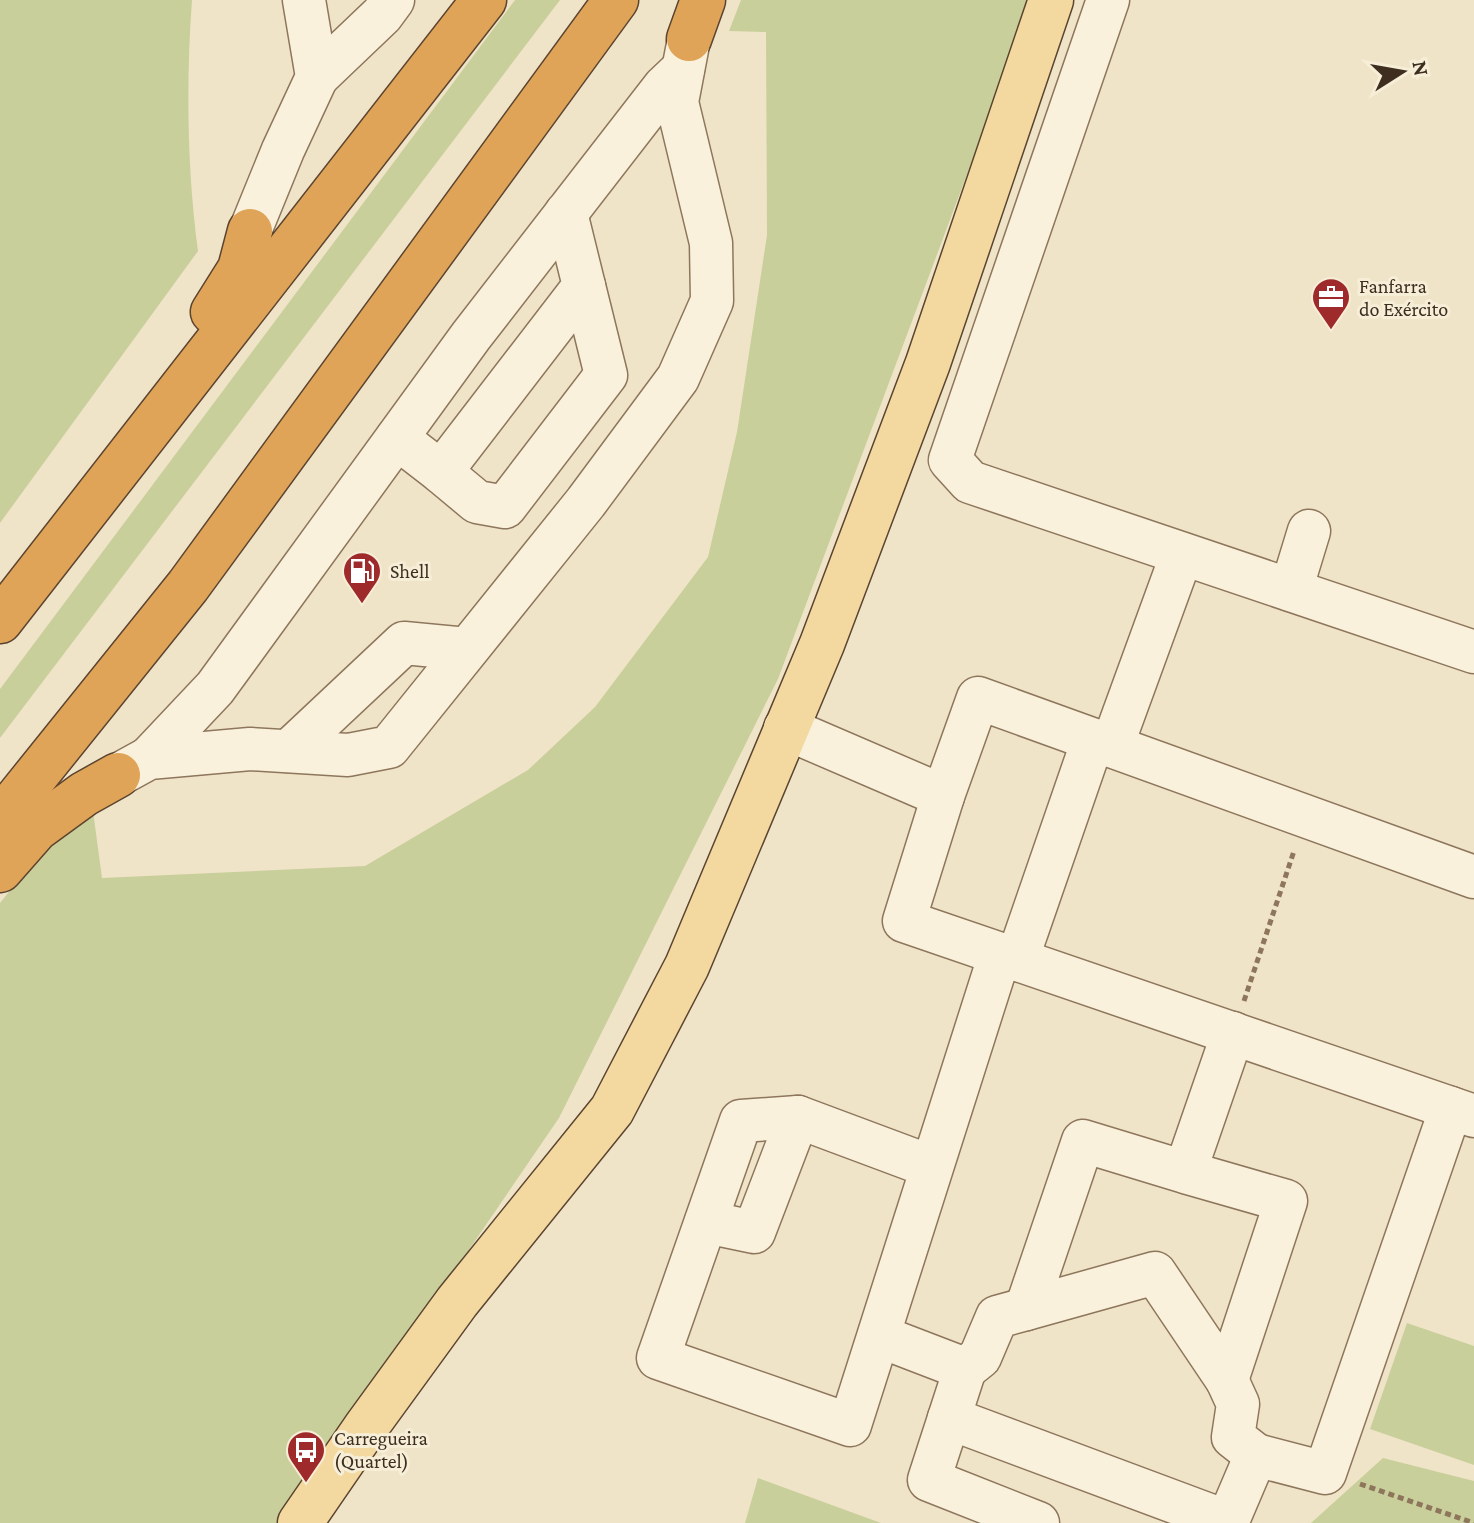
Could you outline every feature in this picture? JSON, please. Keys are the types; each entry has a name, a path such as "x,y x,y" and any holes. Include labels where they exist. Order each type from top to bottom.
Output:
{"highway":[{"path":"11,606 484,0"},
{"path":"0,820 188,586 616,0"},
{"path":"11,606 117,444 206,323 240,269 250,231"},
{"path":"0,870 36,829 84,794 134,766"}],"main road":[{"path":"300,1523 457,1302 612,1110 687,966 822,644 928,363 1051,0"}],"lane":[{"path":"304,0 317,77"},
{"path":"250,231 317,77 382,15 393,0"},
{"path":"1108,0 950,460 970,482 1474,652"},
{"path":"134,766 215,688 471,336 664,87 692,36"},
{"path":"134,766 250,749 348,755 389,747 586,502 678,378 712,301 711,243 677,102 692,36"},
{"path":"397,438 477,502 505,507 606,375 566,213"},
{"path":"441,472 584,286"},
{"path":"1291,590 1309,531"},
{"path":"932,1167 798,1117 741,1121 658,1358 850,1425 932,1167 1008,957 1182,554"},
{"path":"289,751 404,643 467,649"},
{"path":"1038,1523 929,1480 965,1369 980,1357 997,1317 1155,1273 1227,1380 1238,1404 1233,1437 1256,1455 1325,1473 1463,1112 904,921 978,698 1474,877"},
{"path":"785,728 943,796"},
{"path":"1185,1172 1233,1033"},
{"path":"1026,1309 1083,1141 1286,1201 1227,1380"},
{"path":"879,1336 965,1369"},
{"path":"949,1418 1228,1522 1256,1455"}],"path":[{"path":"1233,1033 1306,816"},
{"path":"1325,1473 1474,1523"}],"green space":[{"path":"0,0 192,0 189,126 198,251 0,523"},
{"path":"515,0 560,0 0,738 0,689"},
{"path":"741,0 1027,0 987,121 778,679 559,1118 282,1523 0,1523 0,903 44,848 93,811 102,878 365,866 528,770 595,707 708,557 737,432 767,235 766,32 729,31"},
{"path":"1407,1323 1474,1346 1474,1465 1370,1429"},
{"path":"1383,1458 1474,1481 1474,1523 1311,1523"},
{"path":"758,1478 881,1523 745,1523"}],"place":[{"name":"Fanfarra do Exército","path":"1331,331"},
{"name":"Shell","path":"362,605"},
{"name":"Carregueira (Quartel)","path":"306,1484"}]}
